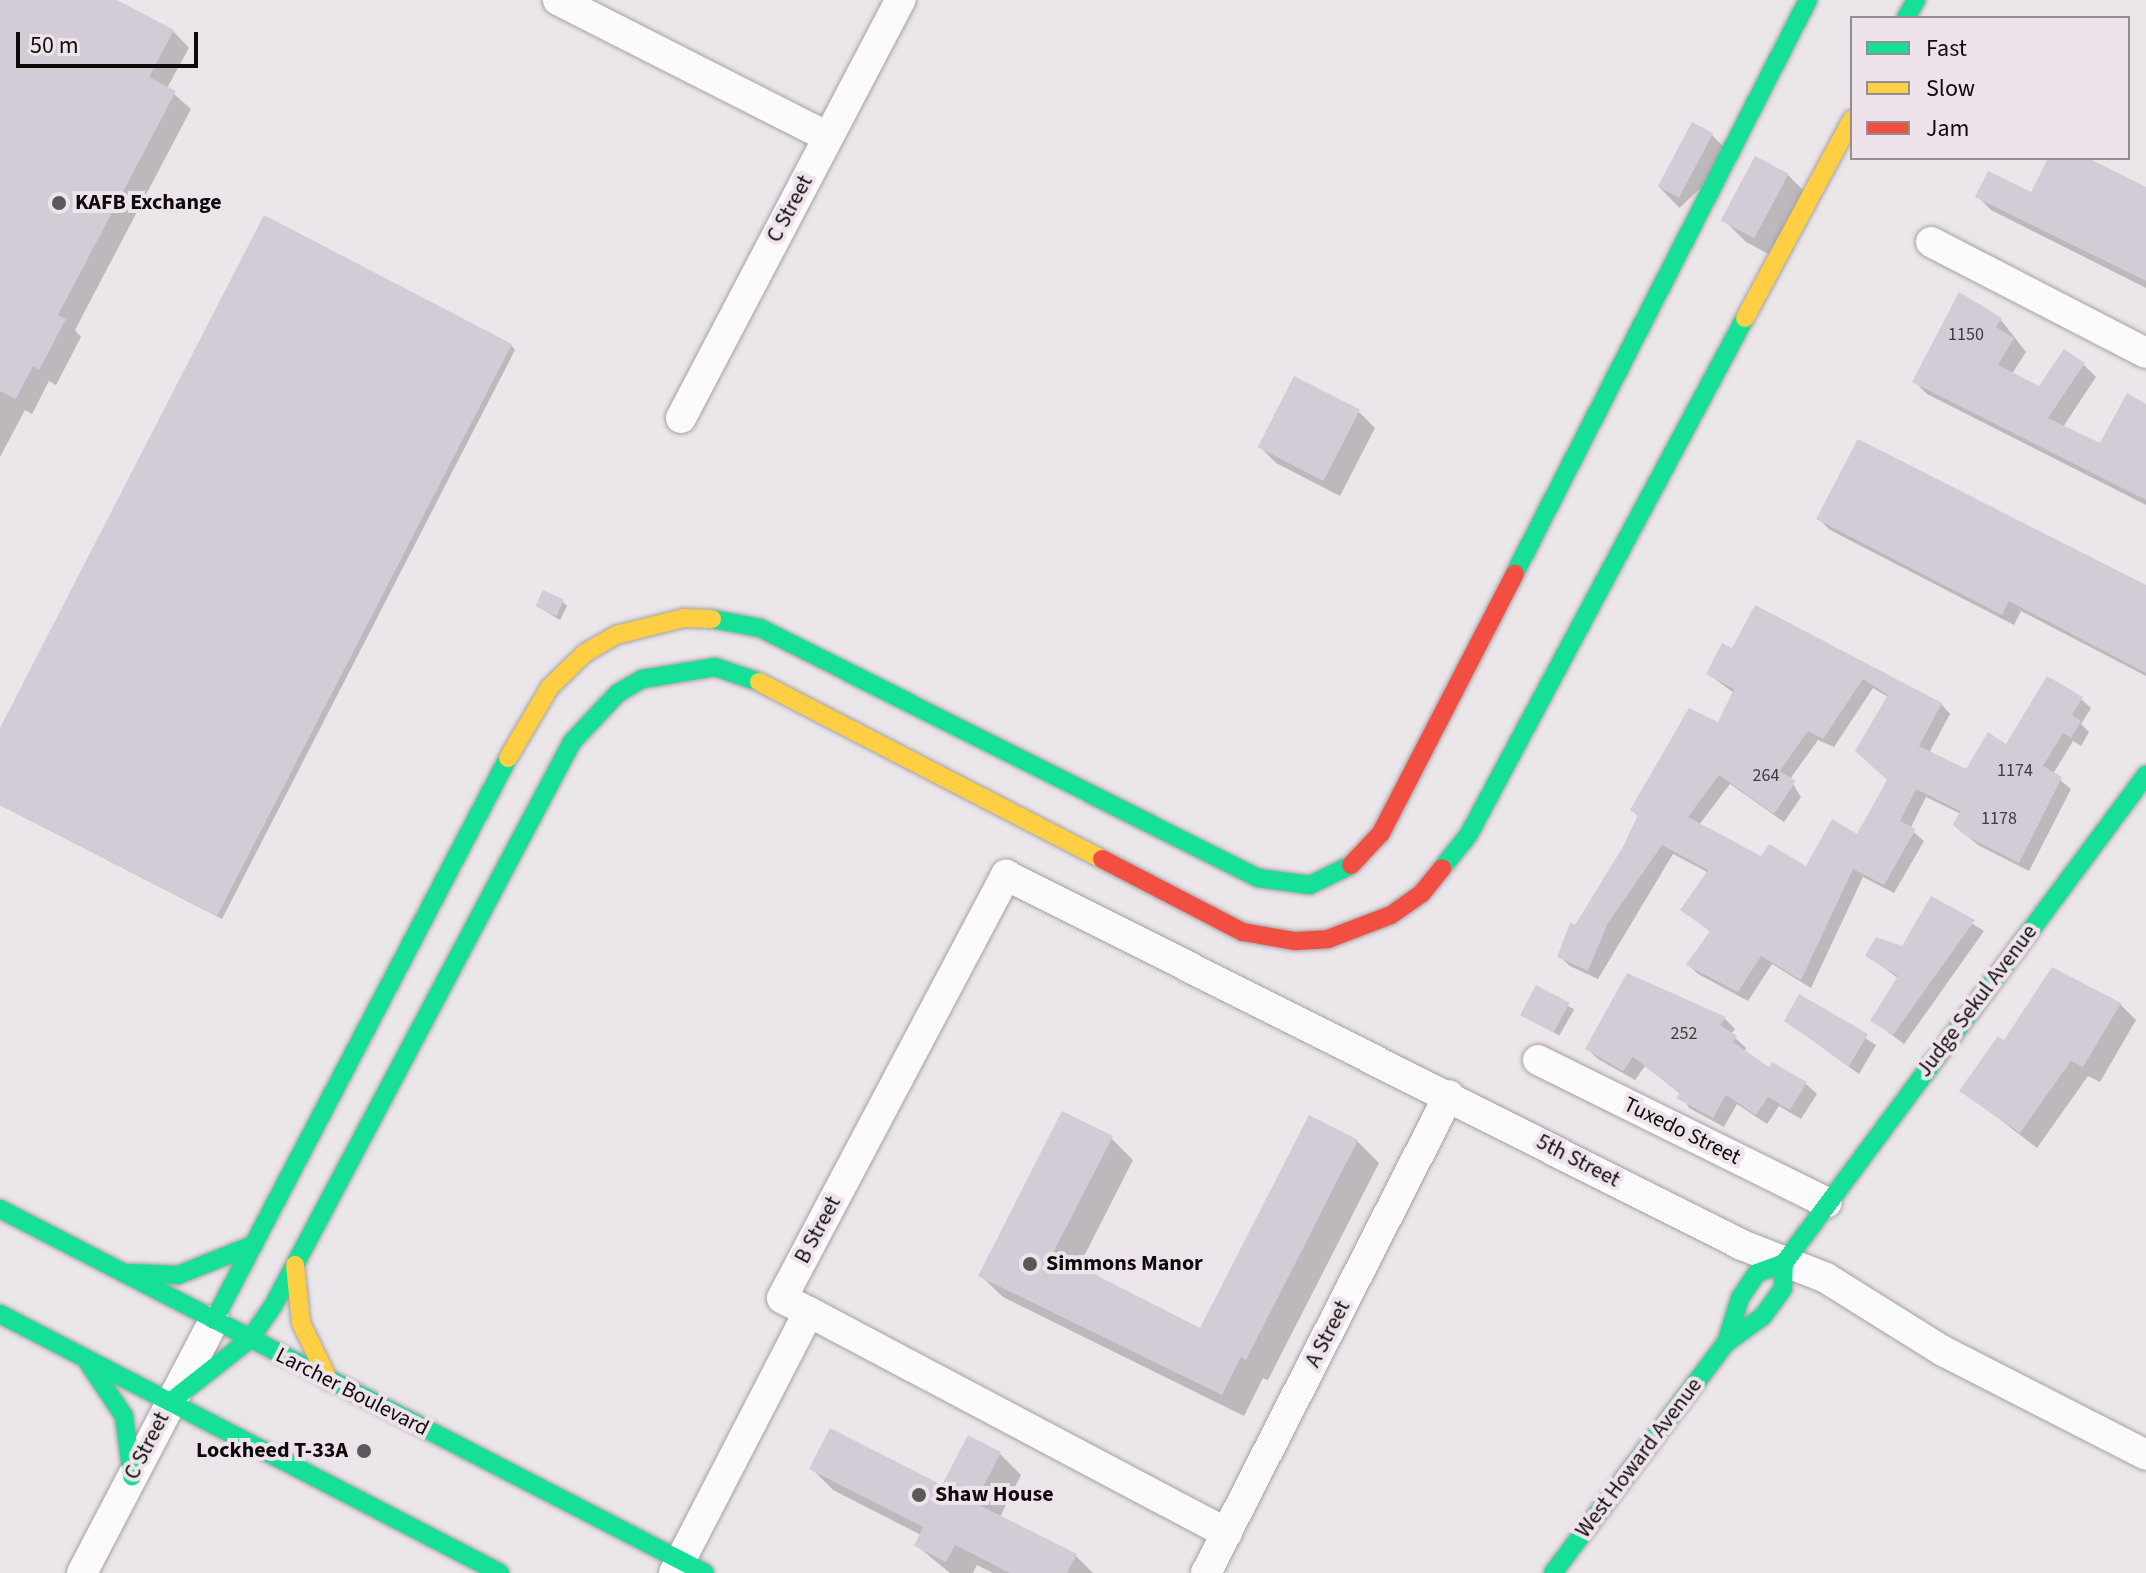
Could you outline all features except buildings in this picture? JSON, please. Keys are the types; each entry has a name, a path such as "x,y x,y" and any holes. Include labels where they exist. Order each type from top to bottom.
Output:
{"main road":[{"path":"214,1320 530,717 550,687 585,653 616,635 684,618 720,619 760,628 1258,878 1310,885 1335,877 1361,858 1381,833 1417,764 1808,0"},
{"path":"170,1402 250,1339 295,1265 572,742 618,693 642,679 715,667 746,675 1243,932 1295,941 1328,939 1391,915 1422,893 1469,834 1850,123"},
{"name":"Judge Sekul Avenue","path":"1818,1215 2146,775"},
{"name":"Larcher Boulevard","path":"0,1209 687,1569"},
{"name":"West Howard Avenue","path":"1553,1573 1726,1343 1763,1316 1783,1288 1784,1263 1818,1215"},
{"path":"121,1272 178,1275 253,1245"},
{"name":"West Howard Avenue","path":"1726,1343 1740,1298 1757,1273 1784,1263"},
{"path":"295,1265 301,1323 329,1381"},
{"path":"0,1314 500,1573"},
{"path":"83,1357 124,1416 132,1476"}],"street":[{"path":"558,0 828,137"},
{"name":"C Street","path":"681,418 900,0"},
{"path":"1931,242 2146,353"},
{"name":"5th Street","path":"1006,875 1784,1263 1826,1278 1943,1351 2146,1455"},
{"name":"B Street","path":"809,1312 782,1298 1006,875"},
{"name":"Tuxedo Street","path":"1538,1060 1818,1215"},
{"name":"A Street","path":"1206,1573 1449,1095"},
{"path":"687,1569 809,1312 1227,1533"},
{"name":"C Street","path":"82,1573 214,1320"}],"traffic: fast":[{"path":"1515,573 1808,0"},
{"path":"1907,16 1916,0"},
{"path":"1442,868 1469,834 1745,318"},
{"path":"712,619 760,628 1258,878 1310,885 1351,865"},
{"path":"170,1402 250,1339 273,1306 572,742 618,693 642,679 715,667 759,682"},
{"path":"214,1320 508,758"},
{"path":"1726,1343 1740,1298 1757,1273 1784,1263 2146,775"},
{"path":"0,1209 705,1573"},
{"path":"132,1273 178,1275 253,1245"},
{"path":"1553,1573 1726,1343 1763,1316 1783,1288 1784,1263"},
{"path":"0,1314 500,1573"},
{"path":"89,1364 124,1416 132,1476"}],"traffic: slow":[{"path":"1745,318 1850,123"},
{"path":"508,758 550,687 585,653 616,635 684,618 712,619"},
{"path":"759,682 1102,859"},
{"path":"295,1265 301,1323 329,1381"}],"traffic: jam":[{"path":"1351,865 1381,833 1515,573"},
{"path":"1102,859 1243,932 1295,941 1328,939 1391,915 1422,893 1442,868"}],"place":[{"name":"KAFB Exchange","path":"59,203"},
{"name":"Simmons Manor","path":"1030,1264"},
{"name":"Lockheed T-33A","path":"364,1451"},
{"name":"Shaw House","path":"919,1495"}]}
